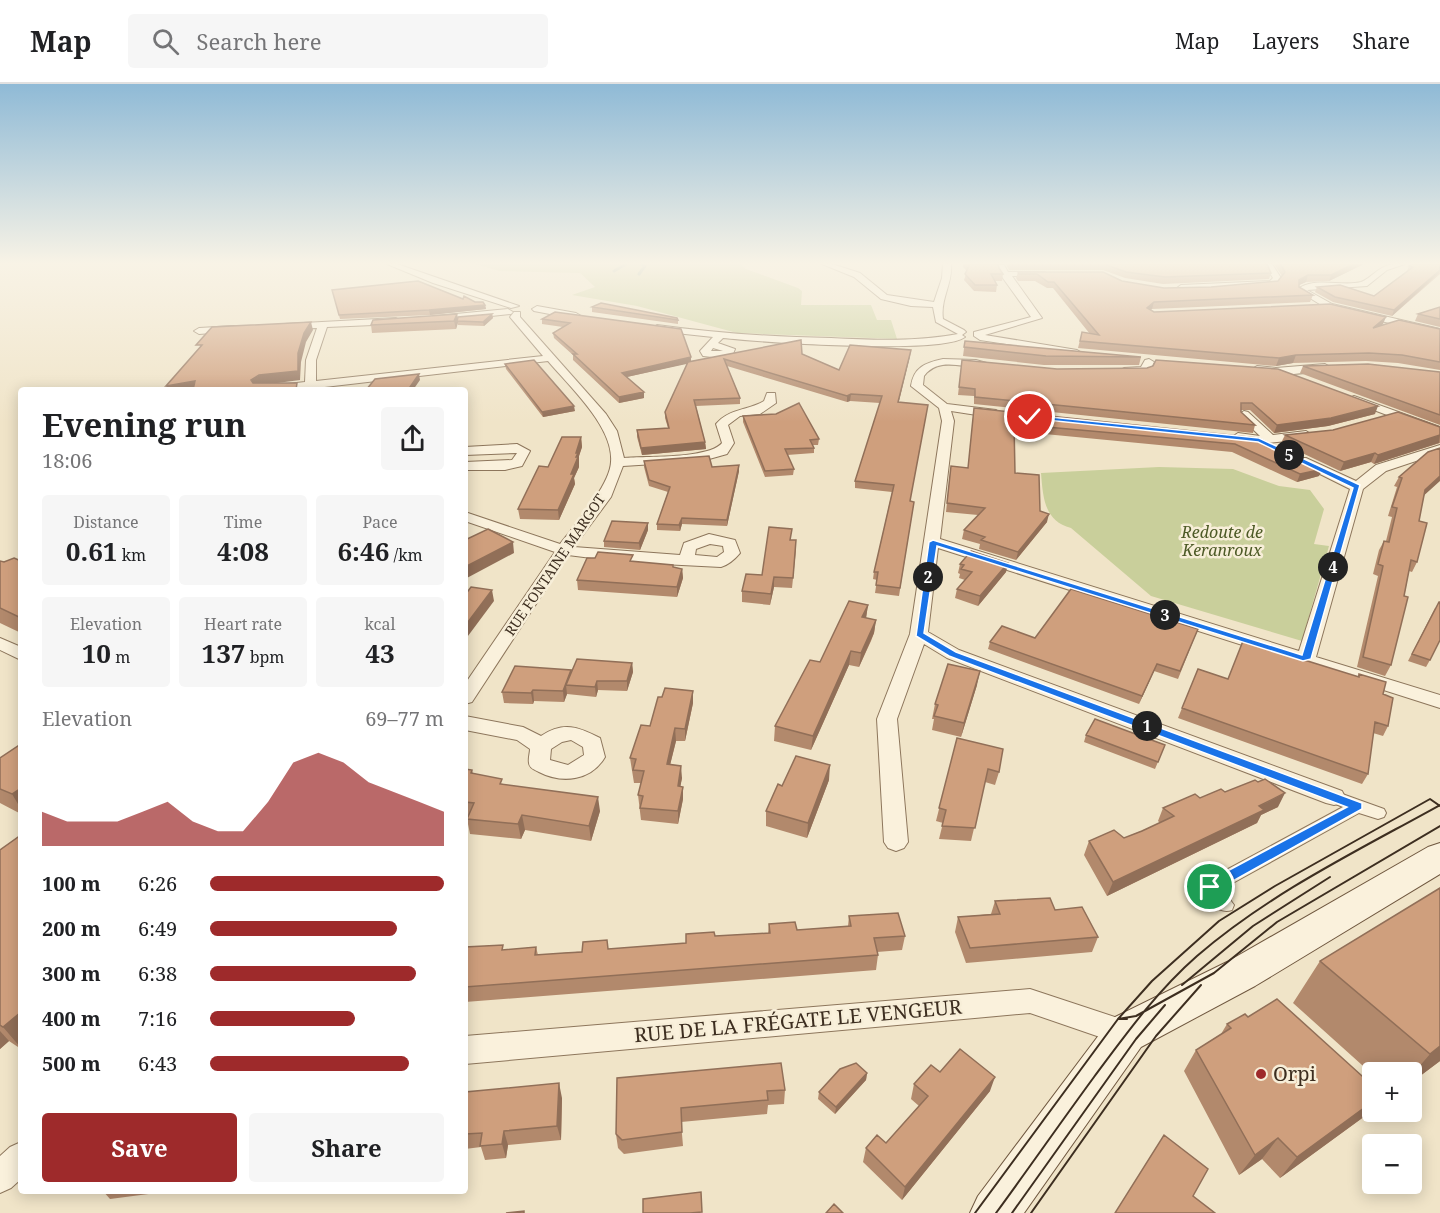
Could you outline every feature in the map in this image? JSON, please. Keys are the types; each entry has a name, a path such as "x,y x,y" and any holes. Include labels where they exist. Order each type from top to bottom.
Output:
{"main road":[{"path":"995,1213 1126,1033 1241,974 1440,857"},
{"path":"1011,1213 1136,1039 1195,999"}],"street":[{"path":"418,320 447,317"},
{"path":"515,317 602,417 611,431 618,462 702,457 722,451 728,443 722,424 737,413 756,411 771,403 771,395"},
{"path":"938,317 939,320 961,335"},
{"path":"978,336 1036,317"},
{"path":"1369,317 1440,332"},
{"path":"278,327 406,321"},
{"path":"310,387 311,360 323,325"},
{"path":"648,327 721,335 866,342 938,342 961,335 978,336 1094,355"},
{"path":"199,331 244,328"},
{"path":"712,345 721,335"},
{"path":"318,387 551,358"},
{"path":"1115,371 1145,370 1154,362 1127,359"},
{"path":"997,365 957,361 930,365 921,370 916,378 917,386 944,407 1006,415"},
{"path":"1276,371 1293,368 1335,367"},
{"path":"1245,368 1276,371 1306,381"},
{"path":"1339,393 1440,431"},
{"path":"896,842 887,719 919,634 948,421 944,407"},
{"path":"1374,419 1395,414"},
{"path":"1244,415 1273,445"},
{"path":"1273,445 1319,433"},
{"path":"1228,436 1273,445 1357,487"},
{"path":"468,451 517,448 524,451 517,463 505,466 468,466"},
{"path":"1306,659 1357,487 1381,468 1440,449"},
{"path":"1424,454 1440,460"},
{"name":"RUE FONTAINE MARGOT","path":"468,694 564,550 580,532 604,497 618,462"},
{"path":"468,517 489,521 543,544 564,550 592,554 687,558"},
{"path":"933,542 1440,702"},
{"path":"919,634 953,654 1378,813"},
{"path":"0,643 18,652"},
{"path":"468,724 523,734 541,746"},
{"path":"1225,905 1210,887 1358,806"},
{"name":"RUE DE LA FRÉGATE LE VENGEUR","path":"468,1050 1030,1001 1126,1033"},
{"path":"0,1178 18,1161"}],"green space":[{"path":"677,317 876,317 877,320 891,320 897,339 737,333"},
{"name":"Redoute de Keranroux","path":"1159,467 1233,469 1279,486 1310,490 1324,509 1314,544 1329,546 1302,641 1151,596 1071,528 1055,520 1044,499 1041,473"}],"building":[{"path":"456,317 454,321 371,325 373,320"},
{"path":"458,317 489,317 483,322 457,321"},
{"path":"546,317 590,317 681,329 691,357 622,373 644,392 619,397 553,333 570,323 542,319"},
{"path":"656,317 670,317 678,320"},
{"path":"1083,317 1385,317 1373,328 1399,320 1440,329 1440,362 1402,355 1369,353 1296,355 1279,358 1080,341 1082,332 1099,335"},
{"path":"311,322 304,333 298,353 298,371 259,375 251,380 253,383 297,383 296,387 194,387 195,381 166,386 202,345 196,345 212,327"},
{"path":"801,340 802,354 839,370 850,345 911,350 898,402 928,405 910,501 914,502 900,588 876,585 878,572 874,572 894,485 855,481 882,396 851,394 847,396 724,359 740,398 694,400 705,442 641,448 637,430 669,428 665,412 688,362"},
{"path":"965,341 1141,357 1046,356 964,347"},
{"path":"534,360 574,406 542,412 505,364"},
{"path":"962,360 1057,369 1147,368 1153,366 1156,360 1278,369 1378,406 1331,418 1277,425 1252,403 1241,403 1241,412 1255,425 975,397 975,389 959,387"},
{"path":"1368,364 1440,372 1440,415 1303,366"},
{"path":"419,374 410,387 368,387 375,379"},
{"path":"799,403 819,439 810,440 814,448 785,449 794,469 765,471 743,416 776,414"},
{"path":"974,408 1258,438 1323,469 1300,474 1235,444 1014,424 1015,473 1039,475 1040,511 1049,514 1018,552 981,540 985,537 964,530 985,508 947,503 951,466 968,468"},
{"path":"1398,412 1440,427 1440,435 1378,455 1375,453 1344,462 1285,435 1333,430"},
{"path":"562,437 581,437 576,453 578,457 571,474 574,474 558,510 518,509 539,466 548,467"},
{"path":"1440,448 1440,476 1425,490 1419,521 1427,523 1417,562 1411,560 1404,596 1408,597 1391,665 1363,657 1383,566 1378,564 1384,541 1389,542 1397,508 1392,507 1402,478 1399,477 1428,452"},
{"path":"709,456 712,467 739,465 727,520 682,518 679,525 657,524 670,487 649,480 644,461"},
{"path":"612,521 648,523 639,543 604,541"},
{"path":"769,527 792,529 790,540 796,540 793,578 774,577 771,594 742,591 746,574 762,575"},
{"path":"488,529 513,542 468,565 468,539"},
{"path":"971,551 1008,563 980,596 957,589 972,572 961,569 964,565 960,564"},
{"path":"598,552 633,555 630,561 673,565 673,567 682,569 677,587 577,580 587,558 595,558"},
{"path":"14,558 18,560 18,617 0,608 0,561 4,562"},
{"path":"471,587 492,590 468,622 468,591"},
{"path":"1071,589 1198,629 1180,671 1157,664 1142,696 990,642 1002,626 1035,638"},
{"path":"849,601 868,605 862,617 876,620 861,653 851,651 813,736 775,726 810,660 820,662"},
{"path":"1439,602 1440,640 1430,660 1412,654"},
{"path":"1243,641 1359,677 1359,674 1386,682 1383,694 1393,698 1388,726 1375,722 1368,774 1182,708 1198,669 1228,679"},
{"path":"577,659 632,663 627,681 597,681 595,687 566,685"},
{"path":"948,664 980,671 964,723 934,716 938,705 935,704"},
{"path":"515,666 571,670 563,691 502,692"},
{"path":"665,688 693,691 685,729 675,728 667,764 681,766 678,786 683,787 678,811 640,808 643,796 638,795 644,771 633,770 636,759 630,758 641,725 650,726 658,697 662,697"},
{"path":"1095,719 1165,745 1158,762 1086,735"},
{"path":"957,738 1003,749 999,772 988,769 975,828 942,826 946,810 939,808"},
{"path":"18,746 18,790 12,794 0,789 0,758"},
{"path":"796,756 830,765 808,823 766,811 778,784 782,786"},
{"path":"468,769 472,770 471,773 502,779 500,784 598,797 589,826 522,815 518,824 468,819 474,803 468,802"},
{"path":"1265,779 1285,793 1259,806 1264,810 1113,882 1089,841 1114,830 1124,838 1142,831 1174,816 1163,808 1195,794 1200,798 1221,789 1225,792 1255,780 1258,782"},
{"path":"18,837 18,1014 3,1027 0,1025 0,850"},
{"path":"1440,888 1440,1046 1430,1054 1320,961"},
{"path":"1050,898 1055,910 1082,907 1098,937 970,948 958,917 1000,914 995,901"},
{"path":"898,913 905,936 874,938 878,955 468,987 468,947 503,945 502,950 536,947 535,955 582,952 583,942 607,940 608,949 686,943 686,934 714,932 715,936 770,933 769,924 795,922 797,930 851,926 849,916"},
{"path":"1277,999 1362,1076 1362,1109 1297,1157 1278,1138 1255,1155 1196,1050 1231,1028 1227,1024 1245,1014 1248,1017"},
{"path":"960,1049 995,1077 905,1187 866,1148 877,1135 886,1143 928,1096 914,1084 931,1065 940,1072"},
{"path":"781,1063 785,1090 767,1091 768,1100 681,1108 682,1132 622,1140 616,1134 617,1078"},
{"path":"856,1063 867,1073 836,1107 819,1092 840,1069"},
{"path":"559,1083 557,1126 504,1131 502,1144 480,1146 482,1133 468,1134 468,1092"},
{"path":"1164,1135 1208,1169 1193,1196 1215,1213 1115,1213"},
{"path":"701,1192 702,1212 643,1213 643,1199"},
{"path":"834,1204 843,1213 826,1213"}],"tram line":[{"path":"1118,1019 1152,981 1219,921 1275,886 1430,799 1439,805"},
{"path":"1144,1012 1182,969 1254,912 1346,856 1439,805"},
{"path":"1144,1012 1214,973 1277,922 1440,826"},
{"path":"1182,985 1253,926 1330,877"},
{"path":"1031,1213 1156,1036 1201,985"},
{"path":"1012,1213 1136,1039 1165,1005"},
{"path":"996,1213 1144,1012"},
{"path":"1118,1019 1136,1016 1144,1012"},
{"path":"975,1213 1118,1019"},
{"path":"1118,1019 1127,1019"}],"place":[{"name":"Orpi","path":"1261,1074"}],"route":[{"path":"1030,417 1259,440 1357,487 1306,659 933,542 919,634 953,654 1358,806 1210,887"}]}
